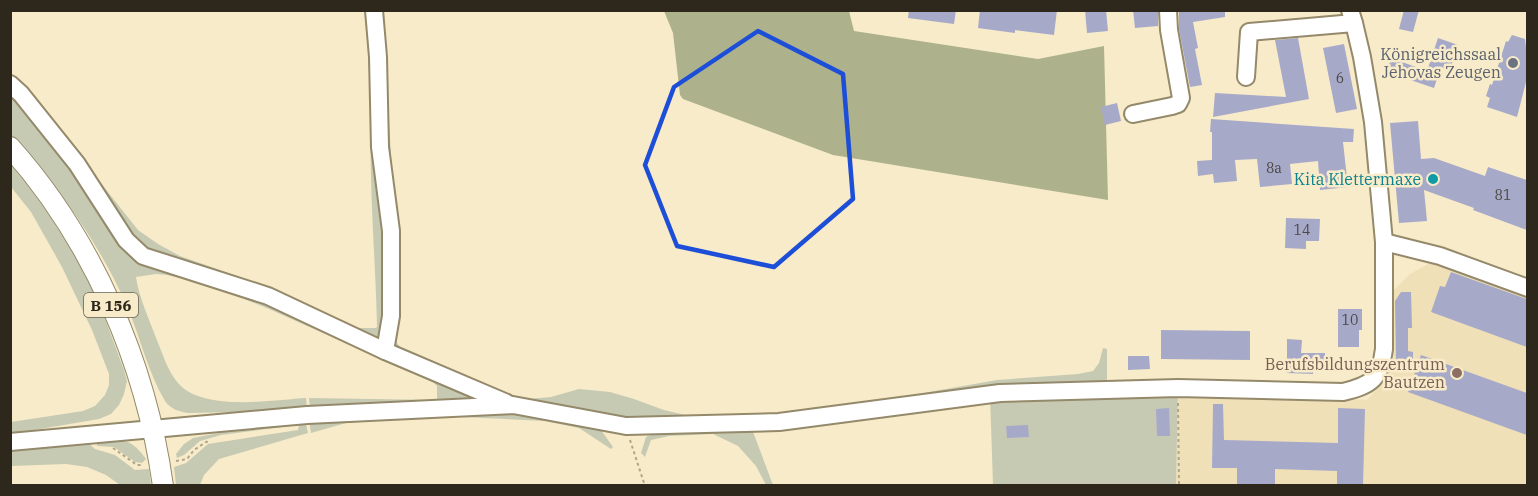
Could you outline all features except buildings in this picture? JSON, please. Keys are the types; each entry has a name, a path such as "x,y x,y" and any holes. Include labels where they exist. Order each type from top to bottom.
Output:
{"main road":[{"name":"B 156","path":"10,147 27,165 67,222 119,322 137,371 153,428 163,486"}],"street":[{"path":"374,10 378,57 380,147 391,231 391,316 385,351"},
{"path":"1133,114 1173,106 1178,104 1181,98 1169,30 1168,10"},
{"path":"10,84 21,94 77,164 126,240 143,256 268,296 385,351 513,405 626,426 779,422 1000,393 1178,388 1343,392 1359,388 1376,377 1382,364 1384,242 1373,122 1352,17 1249,32 1246,77"},
{"path":"1384,242 1440,256 1527,288"},
{"path":"10,442 307,415 513,405"}],"path":[{"path":"1178,388 1179,486"},
{"path":"626,426 645,486"},
{"path":"86,435 96,447 113,448 138,465 160,465 187,459 194,450 206,442 215,440"}],"highlighted area":[{"path":"758,31 843,74 853,199 774,267 677,246 645,165 674,87"}],"shaded area":[{"name":"Berufsbildungszentrum Bautzen","path":"1432,262 1527,297 1527,485 1176,486 1178,388 1367,400 1384,381 1390,364 1393,291 1410,274"}],"green space":[{"path":"364,11 370,11 385,249 387,319 382,338 372,340 138,247 11,82 10,76 31,95 138,230 158,244 180,256 260,284 324,315 358,328 375,328 377,327 369,72"},
{"path":"376,11 383,11 397,264 395,328 397,343 403,351 495,391 528,399 551,397 579,389 610,392 664,410 702,419 752,416 889,399 997,380 1078,374 1093,371 1099,363 1103,348 1107,349 1107,385 1000,390 757,420 660,424 613,421 576,415 503,398 403,356 393,347 391,339 393,325 391,224 383,143 380,49"},
{"path":"664,11 849,11 854,31 1038,59 1104,46 1108,200 833,155 683,99 680,95 673,33"},
{"path":"10,90 55,144 116,236 396,365 208,284 167,275 136,277 144,308 168,367 178,383 189,392 204,398 239,402 306,398 307,408 188,413 170,406 153,378 126,304 103,258 60,194 11,135"},
{"path":"10,158 51,216 79,262 100,305 127,381 119,405 111,414 99,419 11,434 11,422 83,411 95,406 105,395 109,385 109,374 92,330 62,267 31,212 11,187"},
{"path":"407,370 444,383 477,399 310,407 309,398 437,400 437,386 433,382"},
{"path":"1178,388 1176,485 993,485 990,395"},
{"path":"505,411 601,430 613,447 611,449 579,428 545,421 441,416 346,423 311,433 309,420"},
{"path":"305,420 308,433 219,459 204,475 200,485 176,485 174,467 186,463 208,444 298,430 300,421"},
{"path":"297,422 297,425 221,435 200,441 177,458 176,454 184,444 193,438 239,429"},
{"path":"752,429 773,485 766,485 756,466 738,446 713,434 669,436 651,440 645,457 641,453 646,437 659,431"},
{"path":"97,440 125,441 135,447 146,459 142,463 135,462 114,447 97,446"},
{"path":"87,442 95,449 115,455 135,470 149,469 151,485 120,485 106,475 87,467 66,464 11,466 10,448 75,445"}],"place":[{"name":"Königreichssaal Jehovas Zeugen","path":"1513,63"},
{"name":"Kita Klettermaxe","path":"1433,179"},
{"name":"Berufsbildungszentrum Bautzen","path":"1457,373"}]}
